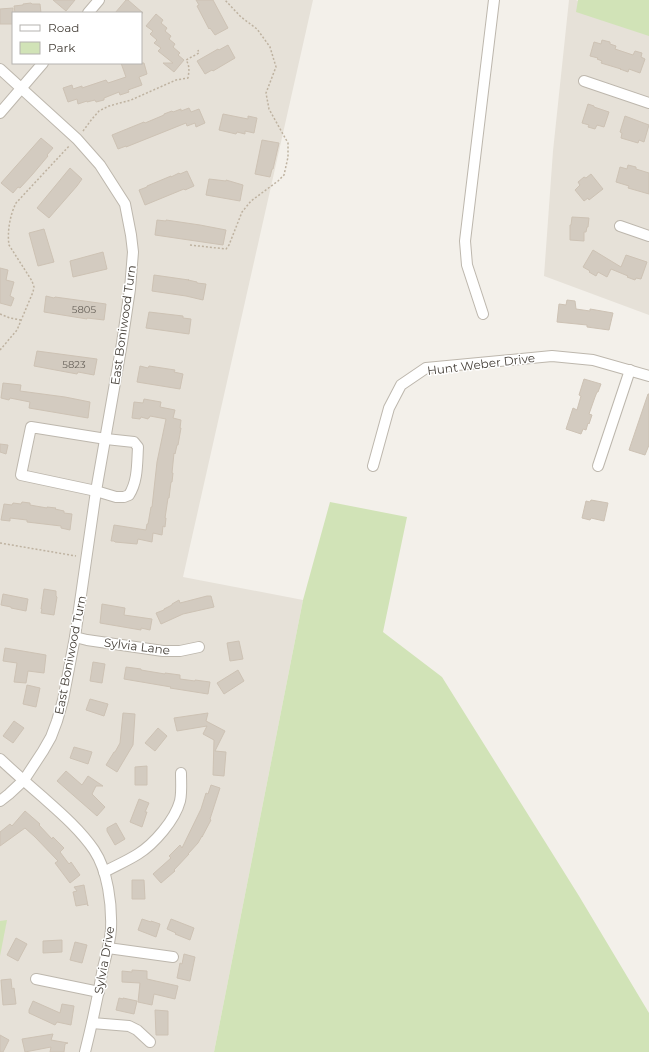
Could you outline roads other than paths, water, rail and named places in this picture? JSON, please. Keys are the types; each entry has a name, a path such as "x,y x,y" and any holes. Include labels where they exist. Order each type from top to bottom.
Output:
{"street":[{"path":"89,12 99,0"},
{"path":"483,314 467,264 465,241 494,0"},
{"path":"0,113 42,64"},
{"name":"East Boniwood Turn","path":"0,69 77,139 100,165 125,204 133,252 130,289 106,439 96,491 75,637 63,700 51,737 47,744 24,780 0,801"},
{"path":"584,82 649,103"},
{"path":"620,226 649,236"},
{"name":"Hunt Weber Drive","path":"373,466 389,408 401,385 426,368 552,356 593,360 649,376"},
{"path":"598,466 630,370"},
{"path":"31,427 106,439 134,442 138,447 137,469 134,486 129,496 116,497 96,491 21,475 31,427"},
{"name":"Sylvia Lane","path":"75,637 164,651 180,651 199,647"},
{"name":"Sylvia Drive","path":"0,759 71,822 95,851 104,872 108,888 111,913 111,930 85,1052"},
{"path":"104,872 138,854 152,842 168,823 180,801 181,773"},
{"path":"108,948 173,956"},
{"path":"36,979 99,992"},
{"path":"92,1023 129,1026 137,1030 150,1042"}]}
